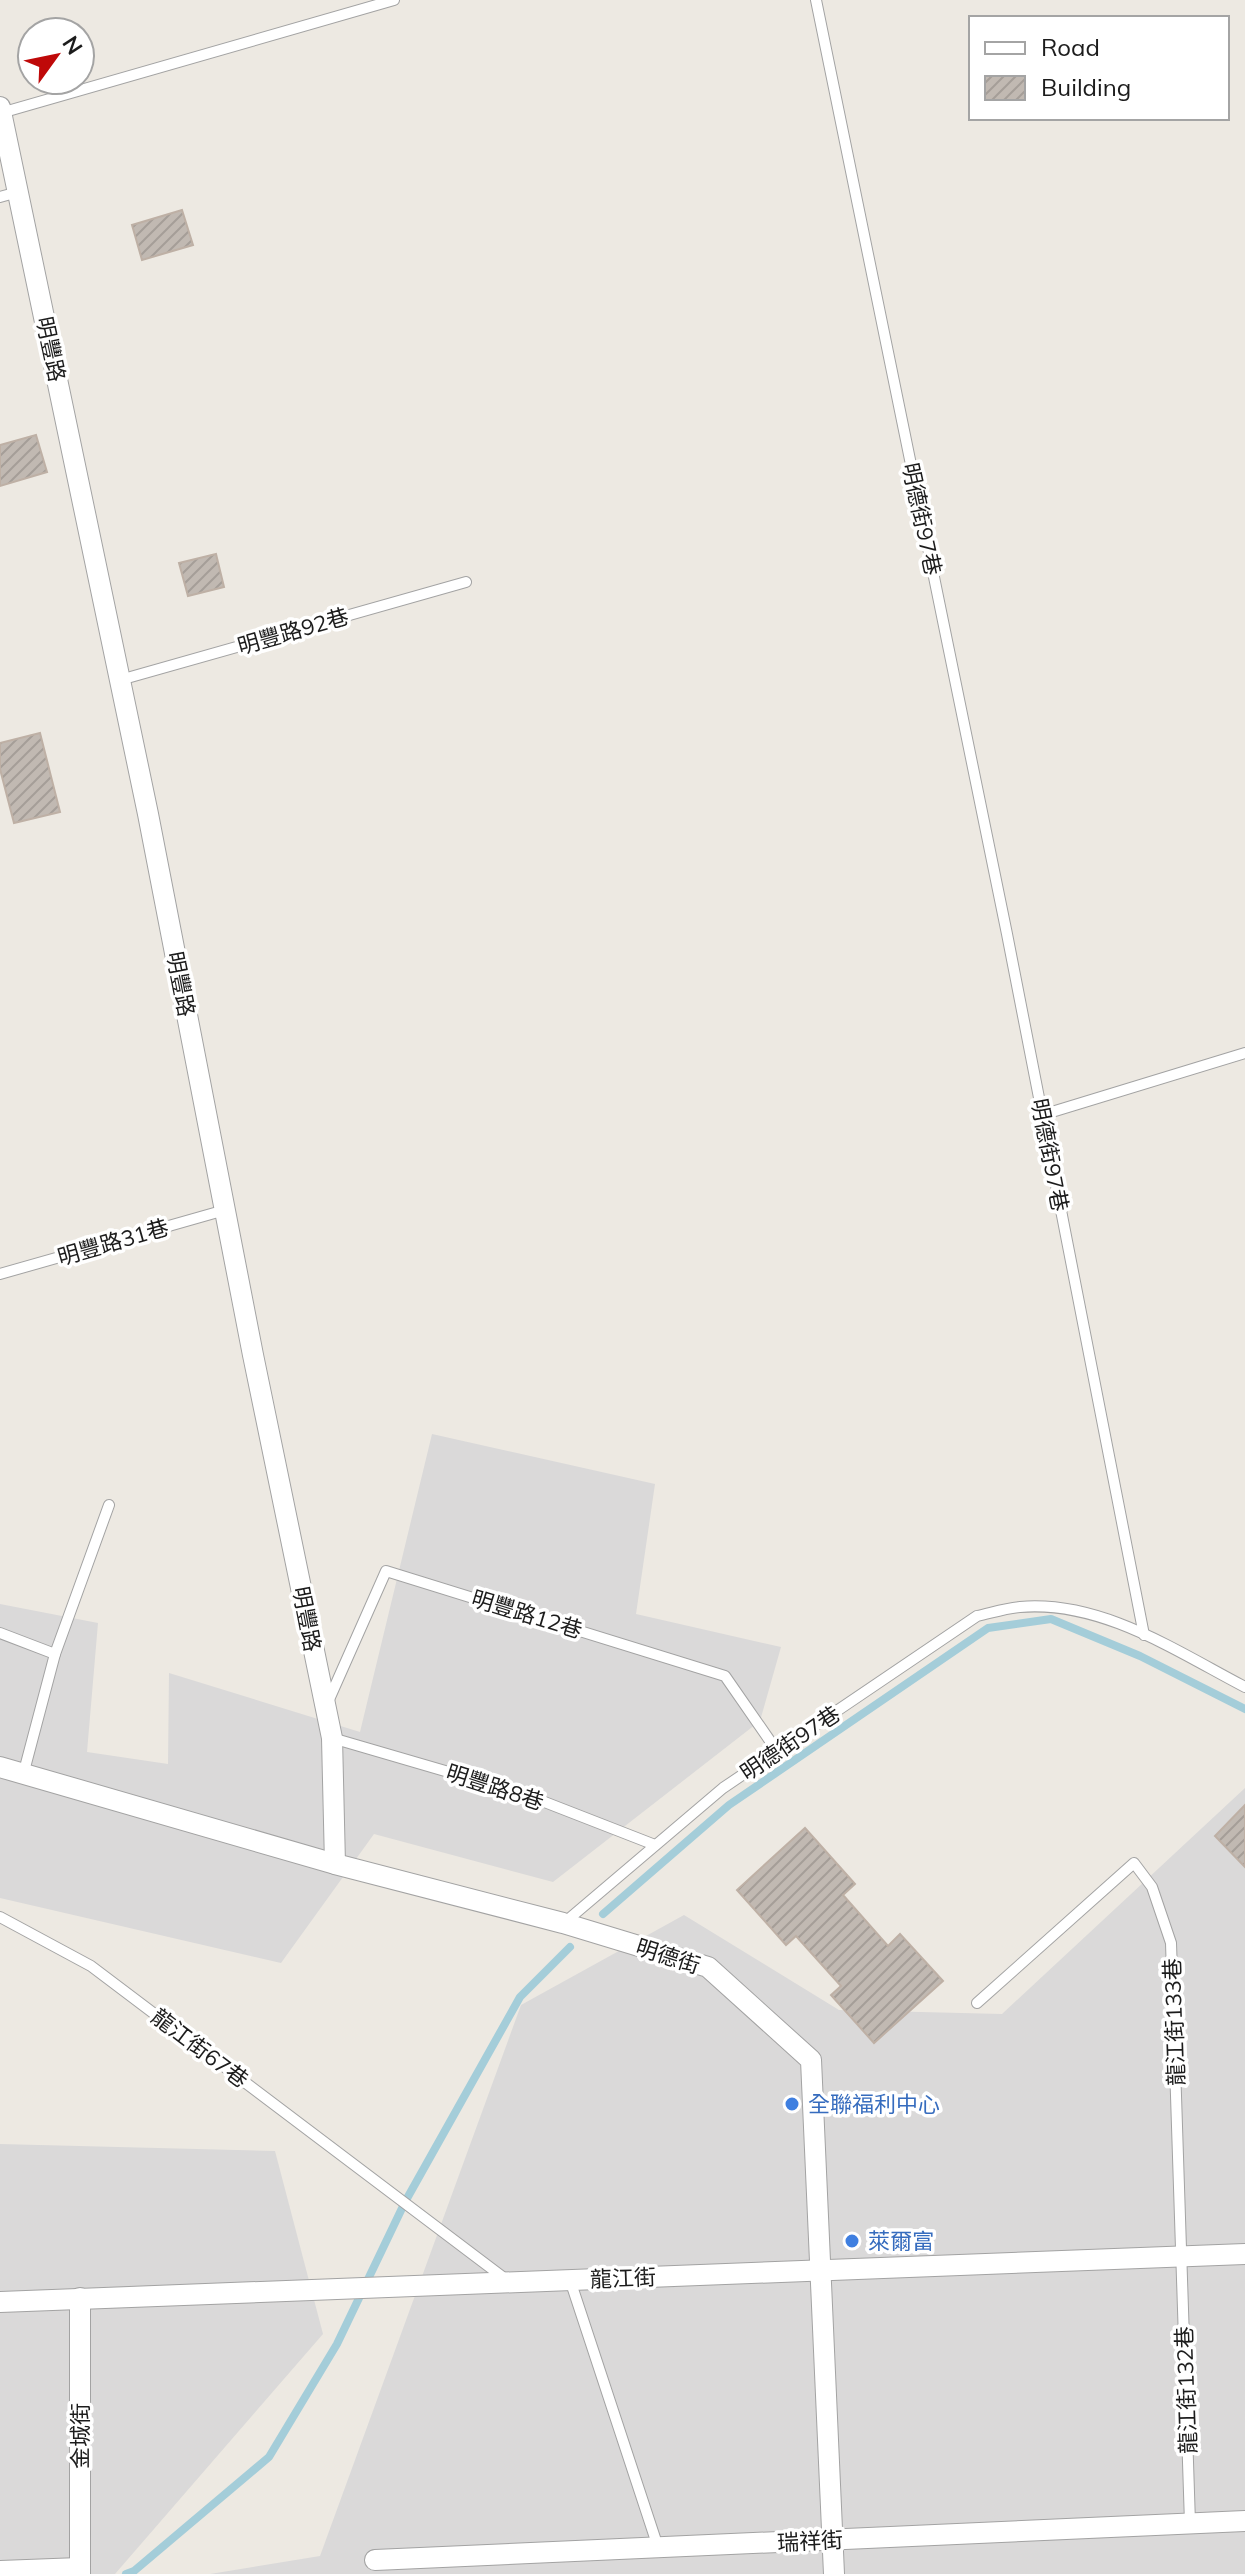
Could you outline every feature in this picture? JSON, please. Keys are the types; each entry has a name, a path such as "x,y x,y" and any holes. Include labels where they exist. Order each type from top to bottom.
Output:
{"street":[{"name":"明豐路","path":"0,111 9,194 120,680 332,1738 335,1864"},
{"name":"明德街","path":"0,1767 335,1864 563,1923 708,1967 811,2060 834,2574"},
{"name":"龍江街","path":"0,2302 1245,2254"},
{"name":"金城街","path":"80,2298 80,2571"},
{"name":"瑞祥街","path":"375,2560 1245,2521"},
{"path":"0,2571 80,2571"}],"lane":[{"path":"0,111 394,0"},
{"name":"明德街97巷","path":"816,0 1144,1635"},
{"name":"明豐路92巷","path":"120,680 466,582"},
{"path":"1042,1115 1245,1053"},
{"name":"明豐路31巷","path":"0,1274 225,1210"},
{"path":"23,1775 55,1654 109,1505"},
{"name":"明豐路12巷","path":"325,1709 386,1571 725,1676 777,1751"},
{"name":"明德街97巷","path":"563,1923 723,1788 977,1616 1019,1607 1053,1607 1096,1615 1144,1635"},
{"path":"0,1633 55,1654"},
{"path":"1144,1635 1245,1687"},
{"name":"明豐路8巷","path":"332,1738 524,1794 655,1845"},
{"name":"龍江街133巷","path":"977,2003 1134,1863 1152,1887 1171,1943 1182,2256"},
{"name":"龍江街67巷","path":"0,1917 91,1966 509,2282"},
{"name":"龍江街132巷","path":"1182,2256 1190,2523"},
{"path":"570,2280 658,2547"}],"shaded area":[{"path":"432,1434 655,1484 636,1614 781,1647 760,1721 553,1882 374,1834 281,1963 0,1898 0,1604 98,1623 87,1752 168,1764 169,1673 360,1732"},
{"path":"1245,1788 1245,2574 210,2574 320,2556 521,2005 684,1915 839,2010 1002,2014"},
{"path":"0,2144 275,2151 323,2334 115,2574 0,2574"}],"building":[{"path":"182,210 193,245 142,260 132,225"},
{"path":"36,435 47,472 0,486 0,445"},
{"path":"216,554 224,587 188,596 179,563"},
{"path":"40,733 60,812 14,823 0,769 0,743"},
{"path":"1245,1805 1245,1867 1215,1836"},
{"path":"805,1828 855,1884 843,1895 888,1946 900,1934 943,1981 874,2043 831,1995 841,1986 796,1936 786,1945 737,1890"}],"waterway":[{"path":"603,1914 729,1805 988,1628 1051,1619 1140,1656 1245,1709"},
{"path":"126,2574 134,2571 269,2457 337,2344 405,2202 520,1997 570,1947"}],"place":[{"name":"全聯福利中心","path":"792,2104"},
{"name":"萊爾富","path":"852,2241"}]}
